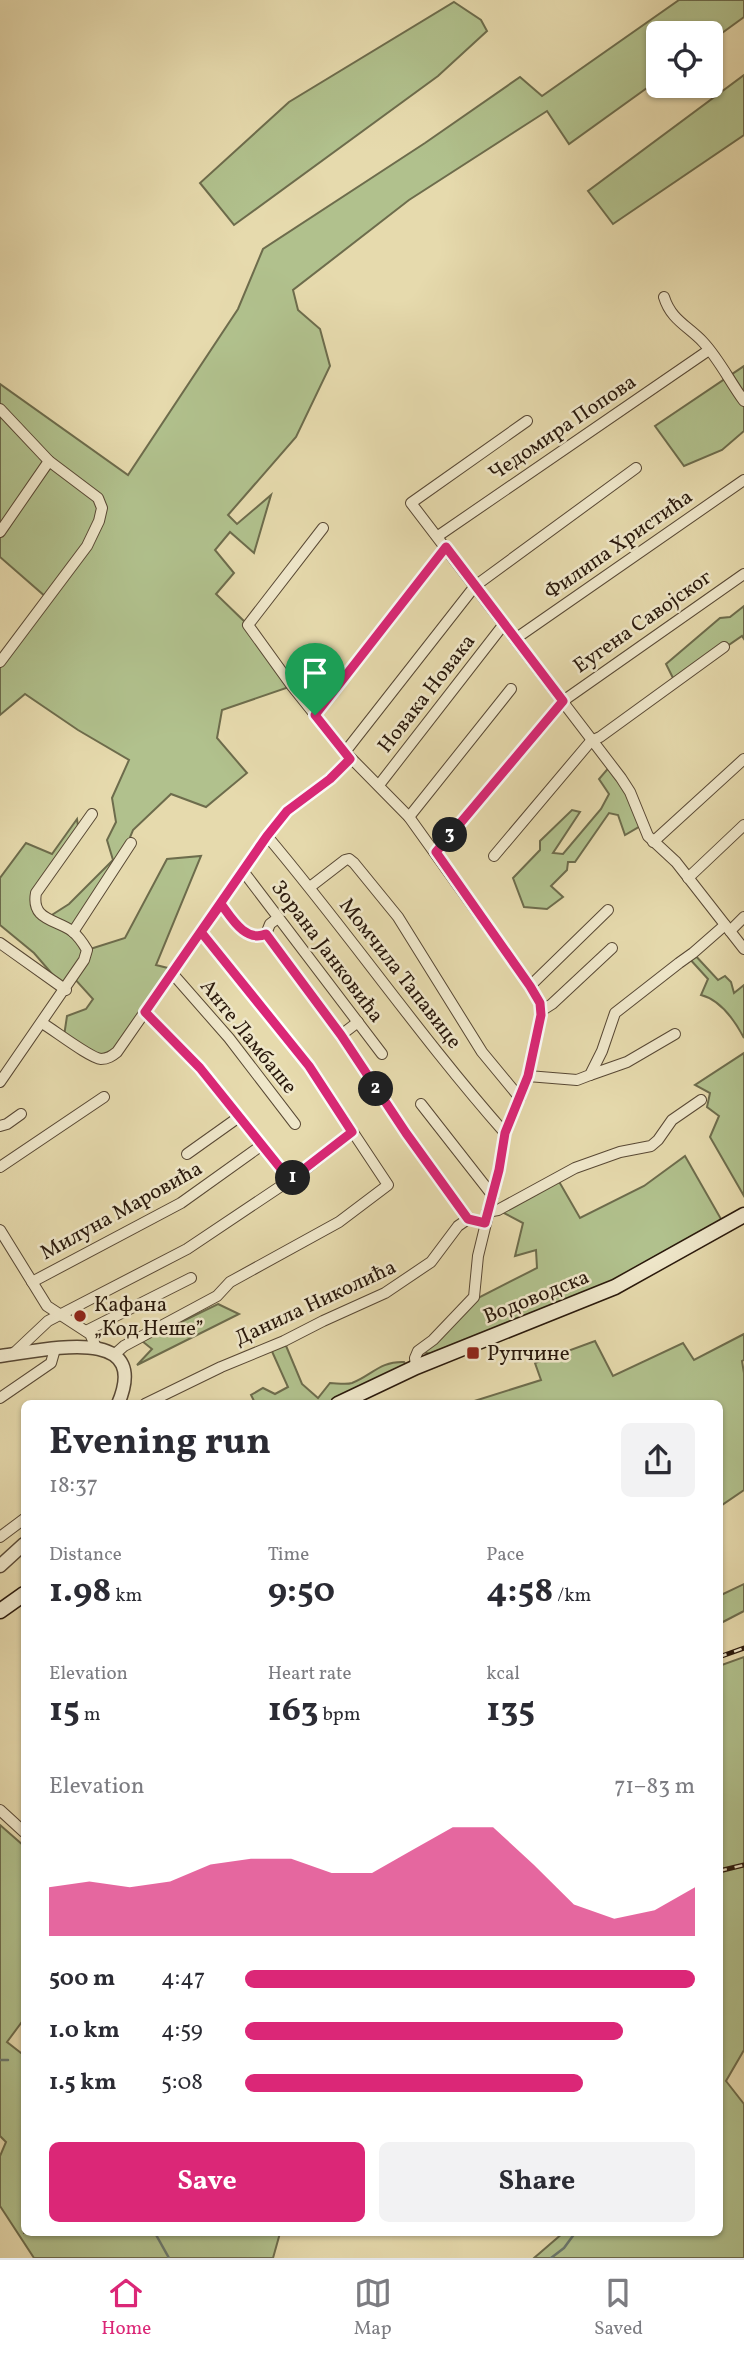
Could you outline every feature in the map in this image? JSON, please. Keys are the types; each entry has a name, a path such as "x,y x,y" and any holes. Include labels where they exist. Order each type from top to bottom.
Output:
{"main road":[{"name":"Водоводска","path":"346,1400 416,1367 615,1287 744,1215"},
{"path":"0,1611 21,1596"}],"street":[{"path":"664,297 668,310 709,350 744,401"},
{"name":"Чедомира Попова","path":"438,536 709,350"},
{"path":"0,410 49,461 98,498 102,508 87,546 0,662"},
{"path":"527,421 411,503 630,792 642,825 653,842 676,862 744,948"},
{"path":"0,532 49,461"},
{"path":"42,1023 93,1057 104,1059 117,1052 267,836 287,811 330,779 475,586 636,468"},
{"name":"Филипа Христића","path":"515,639 744,480"},
{"path":"323,528 248,625 348,756 409,817 436,852 530,986 540,1003 541,1011 528,1076 505,1133 478,1256 474,1297 433,1340 418,1351 415,1358 416,1367"},
{"path":"315,715 446,547"},
{"name":"Еугена Савојског","path":"436,852 563,701 744,574"},
{"name":"Новака Новака","path":"379,785 504,624"},
{"path":"494,856 592,741 724,647"},
{"path":"409,817 511,689"},
{"path":"653,842 744,759"},
{"path":"0,1082 66,990 84,960 87,950 73,932 47,919 36,910 34,904 36,893 92,814"},
{"path":"688,878 744,825"},
{"name":"Момчила Тапавице","path":"267,836 310,887 464,1086 505,1133"},
{"path":"73,932 131,843"},
{"path":"310,887 345,860 349,859 354,863 398,917 482,1052 520,1098"},
{"name":"Зорана Јанковића","path":"243,871 383,1054"},
{"path":"221,904 243,931 256,936 266,934"},
{"path":"530,986 608,910"},
{"path":"590,1075 600,1058 615,1013 744,917"},
{"path":"266,934 270,924 278,918"},
{"path":"115,1354 124,1346 217,1296 225,1287 339,1222 388,1185 309,1066 201,932"},
{"path":"266,934 341,1035 406,1133 468,1219 486,1218 575,1168 620,1152 651,1146 659,1140 672,1120 701,1100"},
{"path":"0,943 66,990"},
{"path":"541,1011 612,948"},
{"name":"Анте Ламбаше","path":"172,973 229,1038 295,1124"},
{"path":"145,1012 200,1068 290,1180"},
{"path":"341,1035 358,1022"},
{"path":"528,1076 577,1080 627,1062 675,1034"},
{"path":"0,1167 104,1097"},
{"path":"421,1104 493,1196"},
{"path":"0,1126 21,1114"},
{"path":"187,1154 239,1117"},
{"path":"6,1356 41,1326 187,1249 290,1180 352,1132"},
{"name":"Милуна Маровића","path":"32,1282 181,1203 262,1145"},
{"name":"Данила Николића","path":"153,1400 385,1293 431,1262 458,1226 468,1219"},
{"path":"0,1230 47,1306 86,1331 93,1338 96,1348"},
{"path":"86,1331 191,1278"},
{"path":"6,1356 55,1349 96,1348 115,1354 122,1363 125,1379 119,1400"},
{"path":"0,1398 51,1363 55,1349"},
{"path":"0,1537 21,1520"},
{"path":"0,1566 21,1547"},
{"path":"0,1810 21,1829"}],"green space":[{"path":"679,0 744,0 744,17 723,32 723,21 649,21"},
{"path":"454,2 481,20 487,31 438,76 234,225 200,183 289,102"},
{"path":"646,23 646,89 569,144 547,111 409,200 293,290 298,310 320,329 330,366 296,437 228,515 237,524 271,495 254,553 230,532 215,550 234,573 216,594 248,625 292,686 222,710 217,738 247,773 206,807 171,794 133,830 121,859 73,931 87,950 125,938 167,859 201,856 156,965 172,969 195,931 196,938 117,1052 104,1059 64,1036 67,1016 86,1009 93,999 74,978 66,990 34,953 0,925 0,878 26,843 52,854 77,819 79,833 34,904 47,918 69,904 113,860 107,840 116,822 112,798 129,760 25,694 0,715 0,662 47,598 0,557 0,384 128,475 238,309 263,249 520,77 542,96"},
{"path":"744,75 744,135 613,224 588,191 713,98 723,98 723,91"},
{"path":"744,366 744,431 722,450 684,466 655,426"},
{"path":"744,606 744,639 742,636 675,682 666,664 720,618 730,617"},
{"path":"611,765 642,825 625,835 618,815 609,813 575,862 568,862 567,870 551,886 563,897 547,909 524,907 513,878 540,850 540,841 572,810 580,812 553,853 563,854 601,809 609,794 599,779"},
{"path":"693,953 718,980 725,976 731,982 734,993 744,985 744,1038 721,1006 701,995 708,979 688,957"},
{"path":"744,1053 744,1196 710,1137 719,1116 707,1107 710,1093 695,1085"},
{"path":"685,1156 725,1226 652,1267 443,1357 418,1351 472,1301 537,1268 536,1250 515,1256 523,1223 498,1210 557,1178 580,1218 644,1186"},
{"path":"218,1304 239,1314 137,1365 152,1349 142,1341"},
{"path":"744,1334 744,1490 723,1504 723,1400 478,1400 541,1380 535,1363 595,1341 613,1376 683,1343 694,1360"},
{"path":"284,1341 302,1384 318,1398 330,1383 352,1383 388,1364 404,1362 409,1370 344,1400 254,1400 251,1395 263,1388 275,1394 288,1387 270,1347"},
{"path":"744,1584 744,1611 723,1622 723,1594"},
{"path":"744,1657 744,2050 726,2081 744,2104 744,2258 534,2258 560,2236 723,2236 723,1665"},
{"path":"0,1825 21,1843 21,2023 7,2042 21,2053 21,2236 279,2236 273,2258 34,2258 0,2206 0,2156 6,2142 0,2136"}],"waterway":[{"path":"0,2060 8,2060"},
{"path":"157,2236 169,2258"},
{"path":"551,2258 564,2248 573,2236"}],"railway":[{"path":"723,1656 744,1648"},
{"path":"723,1870 744,1865"}],"place":[{"name":"Кафана „Код Неше”","path":"80,1316"},
{"name":"Рупчине","path":"473,1353"}],"route":[{"path":"446,547 563,701 436,852 530,986 541,1007 528,1076 505,1133 499,1170 485,1223 468,1219 406,1133 341,1035 266,934 261,937 243,931 221,904 201,932 309,1066 352,1132 290,1180 200,1068 145,1012 267,836 287,811 330,779 350,759 315,715 446,547"}]}
